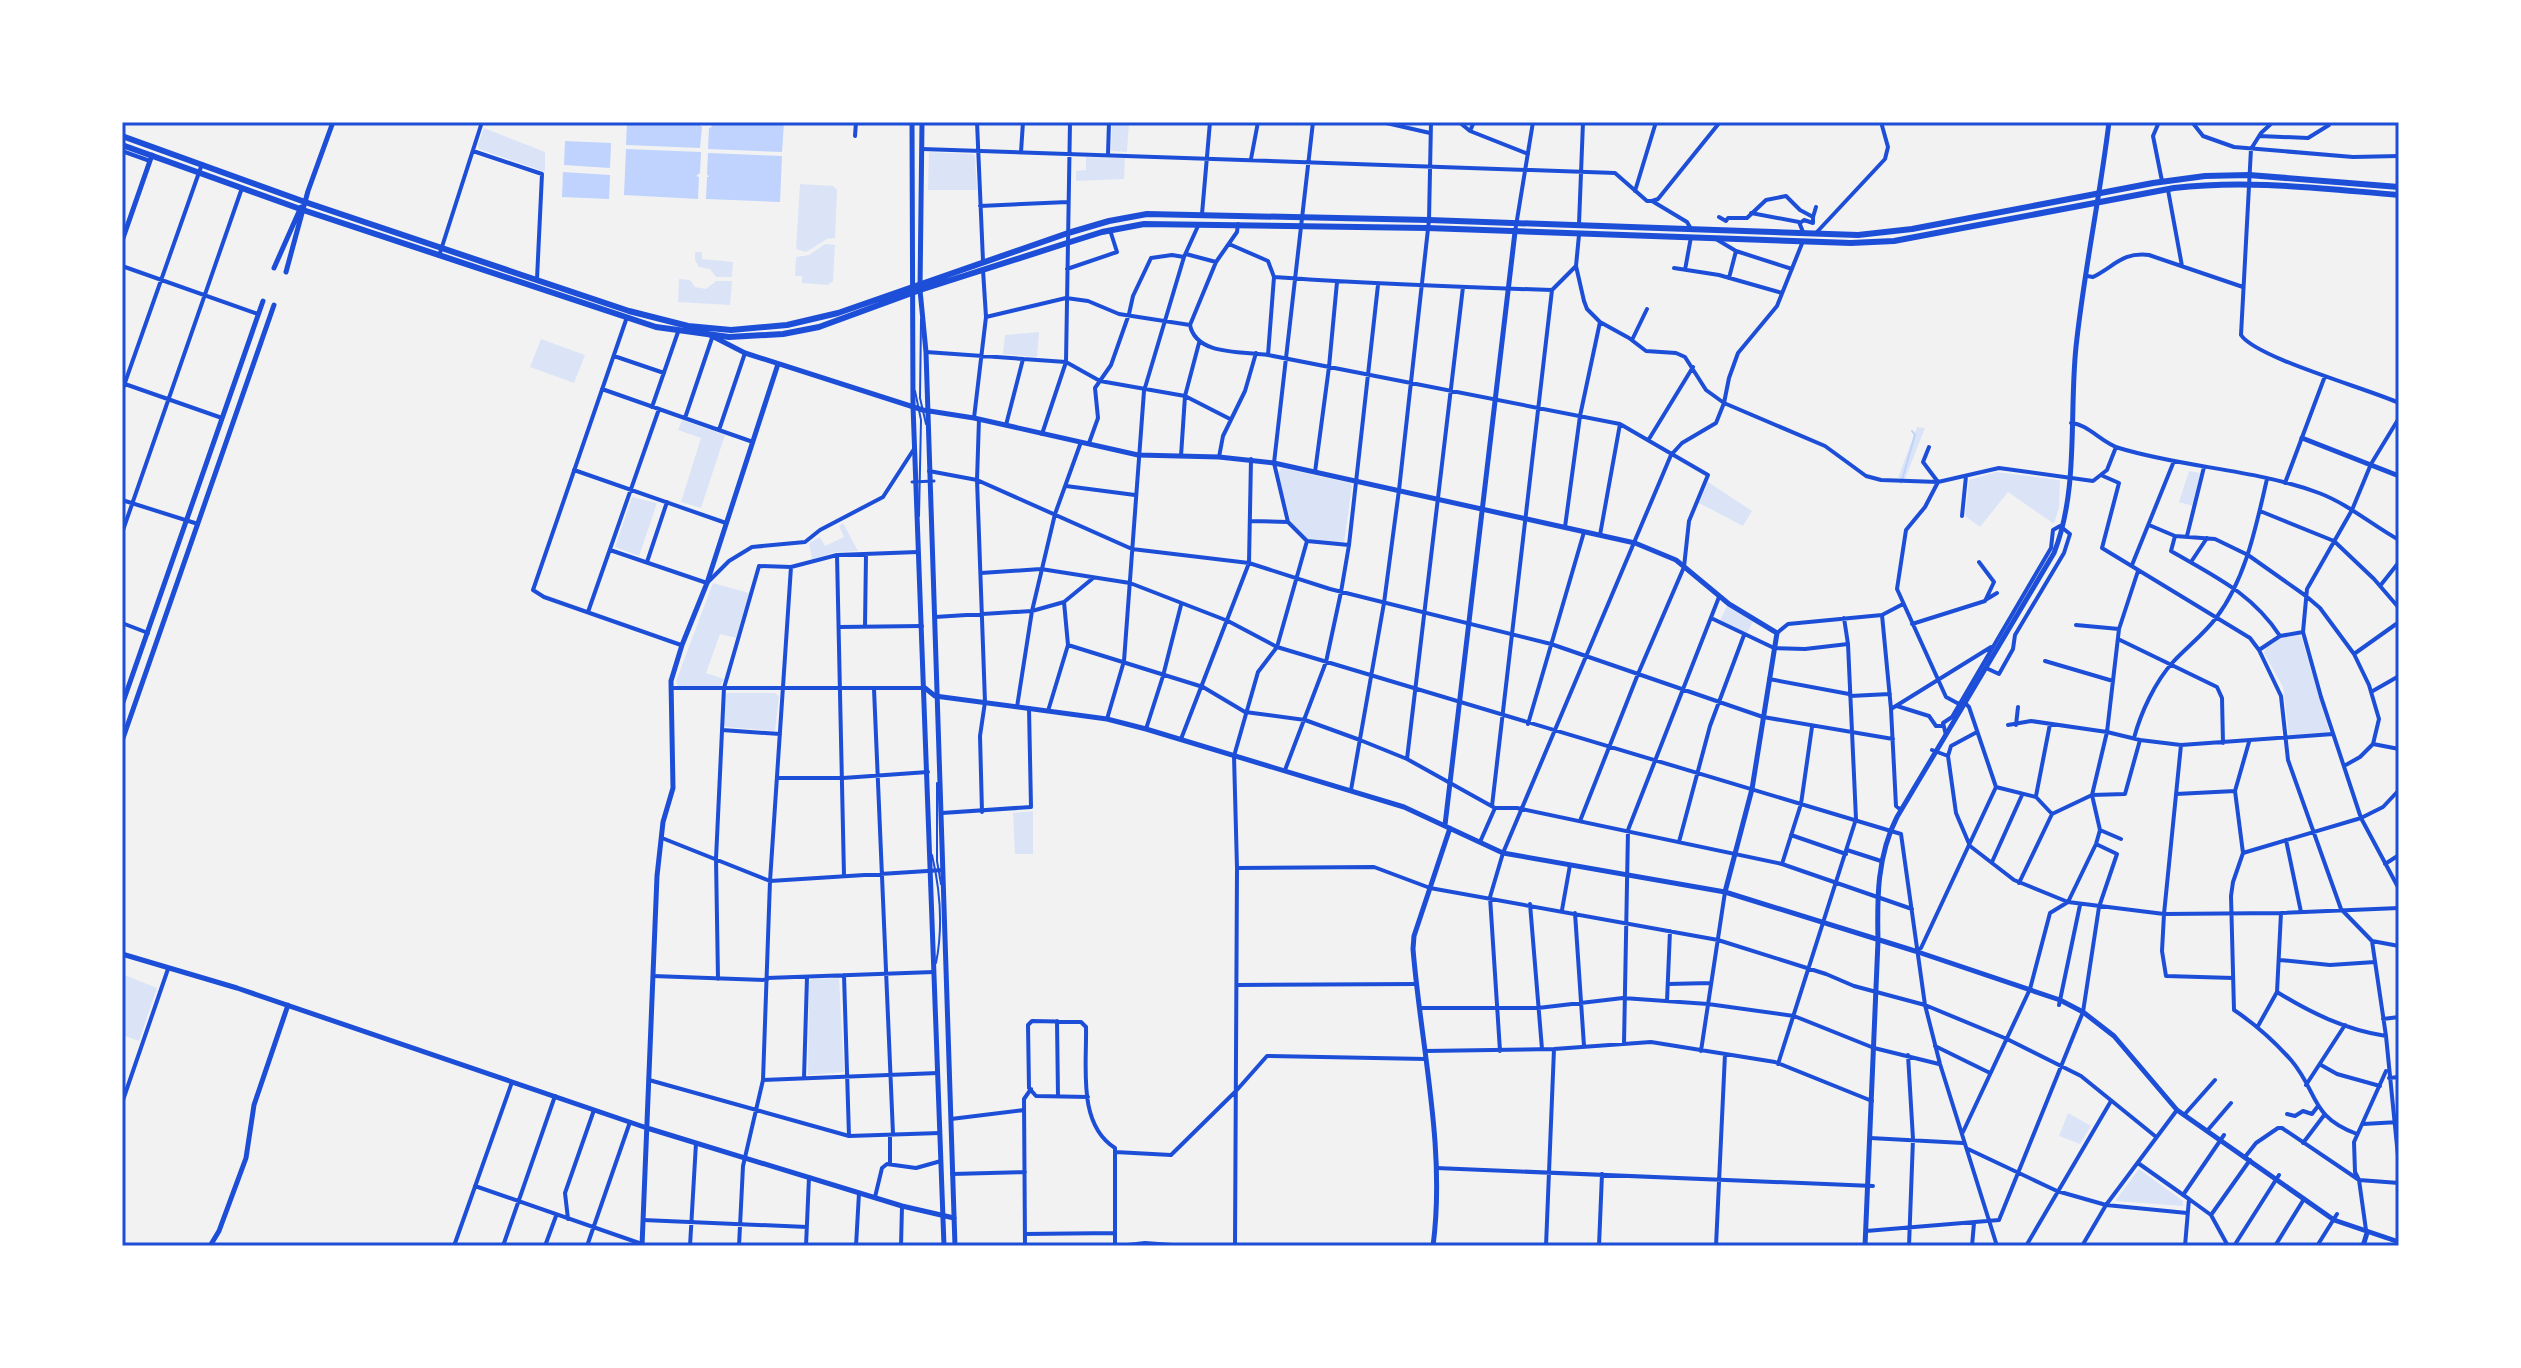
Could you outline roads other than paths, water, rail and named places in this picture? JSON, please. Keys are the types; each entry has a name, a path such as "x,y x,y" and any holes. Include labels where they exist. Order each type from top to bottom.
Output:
{"main road":[{"path":"122,136 439,256 678,332 709,337 753,337 819,327 983,261 1109,221 1147,214 1579,224 1691,233 1714,238 1851,243 1894,241 2162,181 2205,176 2249,175 2399,187"},
{"path":"122,145 151,158 442,247 537,279 628,315 731,330 787,325 911,290"},
{"path":"920,286 983,270 1110,230 1144,224 1427,228 1579,235 1803,232 1858,235 2205,184 2399,195"}],"street":[{"path":"286,272 303,206 333,122"},
{"path":"439,256 482,122"},
{"path":"855,136 856,122"},
{"path":"912,122 912,378 927,428 935,696 942,813 934,972 944,1246"},
{"path":"922,122 920,286 926,352 914,449 929,843 943,896 955,1246"},
{"path":"977,122 983,261"},
{"path":"1021,152 1023,122"},
{"path":"1042,434 1066,362 1070,122"},
{"path":"1108,154 1109,122"},
{"path":"1202,214 1210,122"},
{"path":"1251,159 1258,122"},
{"path":"1313,122 1274,463 1288,522 1307,541 1349,545"},
{"path":"1382,122 1431,134"},
{"path":"1351,790 1384,603 1399,490 1429,220 1431,122"},
{"path":"1459,122 1470,131 1528,154"},
{"path":"1470,131 1474,122"},
{"path":"1433,1246 1436,1168 1416,984 1414,936 1448,826 1449,783 1483,509 1493,400 1516,223 1533,122"},
{"path":"1579,224 1583,122"},
{"path":"1635,191 1656,122"},
{"path":"1652,201 1658,199 1720,122"},
{"path":"1816,233 1885,159 1888,147 1881,122"},
{"path":"1894,707 1929,716 1936,726 1943,726 1986,668 2054,553 2068,504 2076,347 2109,122"},
{"path":"2159,122 2153,136 2162,181"},
{"path":"2192,122 2203,136 2234,147 2353,157 2399,156"},
{"path":"2273,122 2251,149 2241,335 2245,341 2267,353 2399,403"},
{"path":"2259,136 2308,138 2329,122"},
{"path":"122,241 155,147"},
{"path":"922,149 1615,173 1647,201 1687,222 1691,233 1685,270"},
{"path":"122,151 151,158"},
{"path":"473,151 542,174 537,279"},
{"path":"122,391 202,164"},
{"path":"122,533 243,187"},
{"path":"2168,189 2182,266"},
{"path":"1719,217 1726,221 1728,218 1747,218 1766,200 1786,196 1800,210 1813,217"},
{"path":"980,206 1068,202"},
{"path":"274,268 303,206"},
{"path":"1751,213 1813,223 1816,207"},
{"path":"1800,223 1803,232"},
{"path":"1107,719 1124,661 1144,391 1185,255 1199,224"},
{"path":"1238,224 1237,232 1216,262 1190,325 1192,335 1199,343 1222,350 1268,355 1620,424 1708,475 1689,521 1684,567 1580,821"},
{"path":"1067,269 1117,252 1110,230"},
{"path":"1579,235 1576,266 1587,309 1600,322 1646,351 1676,353 1685,357 1706,390 1724,403 1825,446 1866,476 1905,482 1938,482 1999,468 2093,481 2103,476 2116,447"},
{"path":"1714,238 1736,251 1792,269"},
{"path":"1500,1051 1490,897 1503,853 1671,455 1682,443 1716,423 1738,353 1777,306 1803,241"},
{"path":"1229,244 1268,261 1274,277 1268,355"},
{"path":"1729,278 1736,251"},
{"path":"2087,276 2093,277 2135,253 2243,287"},
{"path":"1089,444 1098,418 1094,395 1111,365 1133,296 1151,258 1185,255 1216,262"},
{"path":"122,266 258,314"},
{"path":"1480,842 1494,807 1552,290 1576,266"},
{"path":"1674,268 1729,278 1782,293"},
{"path":"982,812 980,736 985,702 977,419 986,317 983,270"},
{"path":"1274,277 1378,285 1552,290"},
{"path":"1315,472 1337,282"},
{"path":"1285,770 1326,662 1341,592 1378,285"},
{"path":"1407,759 1463,287"},
{"path":"986,317 1066,298 1088,301 1119,314 1190,325"},
{"path":"122,705 263,301"},
{"path":"122,741 274,305"},
{"path":"1632,340 1647,309"},
{"path":"628,315 533,590 544,597 682,645"},
{"path":"1565,527 1580,416 1600,322"},
{"path":"685,418 709,337 705,327"},
{"path":"652,407 678,332"},
{"path":"709,337 745,353 920,408 1138,455 1219,457 1274,463 1635,543 1684,567 1719,597 1777,633"},
{"path":"1181,456 1185,396 1199,343"},
{"path":"926,352 1066,362 1100,381 1185,396 1230,419"},
{"path":"719,430 745,353"},
{"path":"1219,457 1256,353"},
{"path":"614,356 664,373"},
{"path":"1006,425 1023,359"},
{"path":"475,1186 642,1245 657,876 673,788 670,688 778,364"},
{"path":"1649,439 1693,367"},
{"path":"2285,483 2325,375"},
{"path":"123,383 222,418"},
{"path":"602,389 753,442"},
{"path":"588,612 659,409"},
{"path":"2399,418 2371,464 2352,510 2306,596 2303,632 2361,818 2399,889"},
{"path":"2071,423 2080,424 2116,447 2285,483 2333,499 2399,540"},
{"path":"1600,535 1620,424"},
{"path":"2302,438 2399,476"},
{"path":"1017,707 1041,569 1055,514 1081,442"},
{"path":"1929,447 1923,462 1938,482"},
{"path":"707,583 729,561 752,547 805,542 820,530 883,497 914,449"},
{"path":"1181,739 1249,563 1251,459"},
{"path":"2132,565 2174,461"},
{"path":"2187,536 2204,467"},
{"path":"574,470 726,523"},
{"path":"929,471 977,480 1132,549 1249,563 1341,592 1551,644 1763,717 1893,739"},
{"path":"1962,516 1966,476"},
{"path":"2103,476 2119,483 2102,548 2243,633 2259,650 2281,696 2288,760 2341,909 2372,941 2399,946"},
{"path":"2019,883 2052,814 2092,795 2125,794 2140,716 2170,665 2217,617 2248,555 2267,479"},
{"path":"912,482 934,481"},
{"path":"1915,951 1921,948 1996,787 1969,707 1946,697 1897,589 1906,530 1925,507 1938,482"},
{"path":"1066,486 1135,496"},
{"path":"122,500 198,524"},
{"path":"647,562 667,502"},
{"path":"2259,510 2334,541 2399,608"},
{"path":"1250,521 1288,522"},
{"path":"2149,525 2175,536 2215,539 2248,555 2320,608 2354,654 2379,719 2373,744 2360,757 2344,766"},
{"path":"1865,1246 1870,1185 1877,898 1881,861 1890,830 2051,548 2053,530 2060,526 2067,529 2070,534 2064,553 2015,635 2013,649 1999,674 1986,668"},
{"path":"1528,724 1584,532"},
{"path":"2175,536 2171,551 2233,587 2264,612 2280,636"},
{"path":"2191,562 2207,538"},
{"path":"1235,1246 1237,868 1234,756 1258,672 1277,647 1307,541"},
{"path":"610,550 707,583"},
{"path":"718,979 716,859 724,688 759,566 791,567 837,555 920,552"},
{"path":"865,626 866,554"},
{"path":"837,555 844,876"},
{"path":"1979,562 1994,582 1985,601"},
{"path":"2380,586 2399,562"},
{"path":"739,1246 745,1158 763,1080 770,881 791,567"},
{"path":"981,573 1041,569 1130,583 1228,621 1277,647 1901,834 1925,1005 1940,1064 1997,1246"},
{"path":"1962,1134 2030,989 2050,913 2068,902 2096,844 2100,830 2092,795 2107,732 2119,629 2138,571"},
{"path":"933,617 1032,611 1064,602 1093,578"},
{"path":"1912,624 1985,601 1997,593"},
{"path":"1624,1044 1628,830 1719,597"},
{"path":"1048,711 1068,645 1064,602"},
{"path":"1146,729 1181,604"},
{"path":"1701,1051 1725,892 1752,789 1777,633 1788,624 1882,615 1903,604"},
{"path":"1882,615 1894,707 1896,806 1901,810"},
{"path":"1711,618 1774,648 1805,649 1848,644"},
{"path":"1778,1064 1856,819 1848,644 1844,618"},
{"path":"2354,654 2399,622"},
{"path":"122,623 148,633"},
{"path":"2076,625 2119,629"},
{"path":"840,627 922,626"},
{"path":"2259,650 2280,636 2303,632"},
{"path":"1679,842 1718,702 1744,635"},
{"path":"2118,639 2206,680 2219,690 2223,743"},
{"path":"1068,645 1203,687 1245,712 1305,720 1360,740 1407,759 1494,807 1521,809 1628,830 1782,864 1912,909"},
{"path":"1894,707 1993,646"},
{"path":"2045,661 2113,681"},
{"path":"2371,692 2399,676"},
{"path":"1769,679 1850,695 1890,694"},
{"path":"670,688 925,688 935,696 1107,719 1404,807 1503,853 1725,892 1915,951 2030,989 2083,1012 2114,1036 2177,1110 2278,1177 2304,1199 2367,1233 2399,1242"},
{"path":"874,689 891,1075 890,1164"},
{"path":"2016,725 2018,707"},
{"path":"942,813 1031,807 1029,708"},
{"path":"2008,725 2031,721 2181,745 2333,734"},
{"path":"2036,797 2050,724"},
{"path":"1943,726 1946,735"},
{"path":"1782,864 1801,804 1812,727"},
{"path":"722,730 780,734"},
{"path":"1977,732 1951,746 1948,756 1956,813 1970,846 2019,883 2080,905 2164,914 2399,908"},
{"path":"2249,742 2235,791 2243,853 2233,882 2234,1010 2258,1026 2292,1062 2328,1120 2357,1134"},
{"path":"2373,744 2399,749"},
{"path":"2181,745 2164,914 2162,951 2166,976 2233,978"},
{"path":"1934,750 1948,756"},
{"path":"777,778 843,778 928,772"},
{"path":"1996,787 2036,797 2052,814"},
{"path":"2243,853 2361,818 2383,807 2399,790"},
{"path":"2176,794 2235,791"},
{"path":"1992,862 2022,794"},
{"path":"2100,830 2121,839"},
{"path":"1791,835 1881,861"},
{"path":"662,838 770,881 937,870"},
{"path":"2286,840 2301,912"},
{"path":"1866,1231 1999,1220 2083,1012 2099,907 2117,854 2096,844"},
{"path":"2385,864 2399,855"},
{"path":"1562,910 1570,865"},
{"path":"1237,868 1374,867 1430,888 1718,940 1876,993 1925,1005 2007,1039 2081,1076 2155,1136"},
{"path":"1530,904 1542,1049"},
{"path":"2060,1002 2080,905"},
{"path":"1575,913 1584,1046"},
{"path":"2258,1026 2277,992 2281,913"},
{"path":"1667,1001 1670,931"},
{"path":"2372,941 2386,1036 2399,1166"},
{"path":"122,954 237,988 647,1128 902,1206 954,1218"},
{"path":"2280,960 2330,965 2375,962"},
{"path":"122,1103 168,969"},
{"path":"652,976 767,979 934,972"},
{"path":"844,975 849,1136"},
{"path":"804,1078 807,976"},
{"path":"1668,984 1711,983"},
{"path":"1237,985 1416,984"},
{"path":"2277,992 2308,1011 2364,1033 2386,1036"},
{"path":"1420,1008 1538,1008 1623,998 1708,1004 1794,1016 1874,1048 1940,1064"},
{"path":"210,1246 219,1231 246,1158 254,1105 288,1005"},
{"path":"2383,1019 2399,1017"},
{"path":"1088,1097 1036,1096 1031,1089 1028,1025 1032,1021 1081,1022 1086,1027 1088,1097 1088,1111 1106,1142 1115,1148 1117,1246 1145,1243 1186,1246"},
{"path":"1057,1021 1058,1096"},
{"path":"2306,1085 2345,1025"},
{"path":"1425,1051 1554,1049 1651,1042 1778,1064 1872,1101"},
{"path":"1935,1046 1990,1073"},
{"path":"1546,1246 1554,1049"},
{"path":"1716,1246 1725,1054"},
{"path":"1908,1055 1913,1139 1909,1246"},
{"path":"1115,1152 1171,1155 1267,1056 1426,1059"},
{"path":"2321,1065 2337,1074 2380,1086"},
{"path":"2363,1246 2367,1233 2354,1163 2357,1134 2388,1069"},
{"path":"763,1080 938,1073"},
{"path":"2389,1078 2399,1077"},
{"path":"649,1080 849,1136 940,1133"},
{"path":"2184,1115 2215,1080"},
{"path":"454,1246 513,1081"},
{"path":"1025,1246 1024,1099 1031,1089"},
{"path":"503,1246 555,1096"},
{"path":"2026,1246 2111,1101"},
{"path":"2207,1131 2231,1103"},
{"path":"2287,1114 2295,1116 2303,1111 2312,1114 2318,1106"},
{"path":"568,1219 565,1193 594,1110"},
{"path":"951,1119 1024,1110"},
{"path":"2082,1246 2106,1205 2177,1110"},
{"path":"2303,1143 2325,1114"},
{"path":"587,1246 630,1122"},
{"path":"2363,1124 2396,1122"},
{"path":"2211,1215 2256,1143 2278,1128 2359,1180 2399,1183"},
{"path":"1870,1138 1913,1139 1965,1146 2057,1191 2106,1205 2187,1213"},
{"path":"2185,1246 2186,1197 2222,1138"},
{"path":"690,1246 696,1143"},
{"path":"875,1197 882,1168 890,1164 916,1168 941,1161"},
{"path":"2137,1163 2211,1215 2231,1246 2278,1177"},
{"path":"1436,1168 1870,1185"},
{"path":"952,1174 1025,1172"},
{"path":"1599,1246 1602,1174"},
{"path":"806,1246 809,1177"},
{"path":"856,1246 859,1193"},
{"path":"2275,1246 2304,1199"},
{"path":"901,1246 902,1206"},
{"path":"545,1246 556,1216"},
{"path":"2317,1246 2335,1217"},
{"path":"643,1220 807,1227"},
{"path":"1972,1246 1974,1223"},
{"path":"1025,1234 1115,1233"},
{"path":"620,1246 623,1238"}],"lane":[{"path":"919,529 921,306"},
{"path":"937,870 938,762"}],"water":[{"path":"627,122 702,122 699,124 702,127 700,148 626,145"},
{"path":"710,122 784,122 782,152 708,149"},
{"path":"565,141 611,143 610,168 564,165"},
{"path":"626,149 701,152 700,173 696,176 699,177 698,199 624,195"},
{"path":"708,153 782,156 780,202 706,199"},
{"path":"563,172 610,175 609,199 562,197"}],"waterway":[{"path":"1901,483 1915,435 1912,431"}]}
